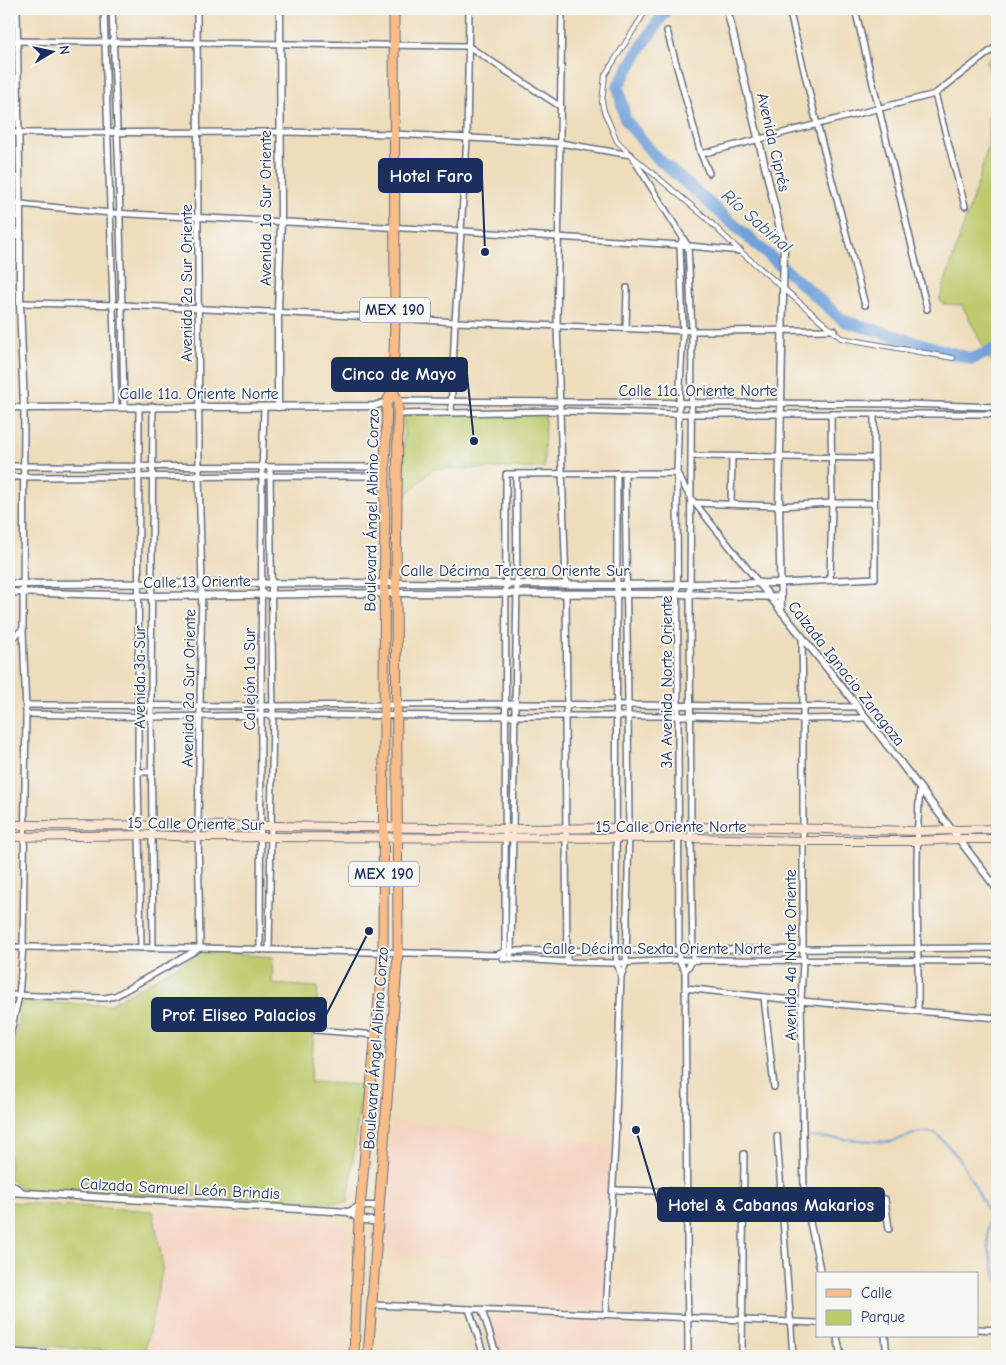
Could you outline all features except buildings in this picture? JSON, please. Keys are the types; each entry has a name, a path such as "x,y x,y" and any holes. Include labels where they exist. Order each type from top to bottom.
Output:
{"main road":[{"name":"MEX 190","path":"393,391 395,318 394,9"},
{"name":"Boulevard Ángel Albino Corzo","path":"368,1356 398,953 396,583 398,401 393,391"},
{"name":"Boulevard Ángel Albino Corzo","path":"354,1356 359,1219 383,953 386,593 385,471 387,402 393,391"},
{"name":"15 Calle Oriente Sur","path":"9,825 384,827"},
{"name":"15 Calle Oriente Norte","path":"384,827 802,830 997,829"},
{"name":"15 Calle Oriente Sur","path":"9,837 152,835 384,838"},
{"name":"15 Calle Oriente Norte","path":"384,838 691,838 802,842 997,839"}],"street":[{"path":"9,1040 19,996 23,947 26,714 23,629 25,477 20,303 17,9"},
{"path":"104,9 116,406"},
{"path":"112,9 118,133 124,406"},
{"name":"Avenida 2a Sur Oriente","path":"197,9 199,466 202,584 198,826 200,948"},
{"name":"Avenida 1a Sur Oriente","path":"278,407 278,312 281,221 280,9"},
{"path":"452,413 455,322 468,139 469,9"},
{"path":"562,9 558,325 566,584"},
{"path":"648,9 605,75 603,84 604,111 617,141 841,338 953,358"},
{"name":"Avenida Ciprés","path":"727,9 760,138 785,248 779,506 781,611"},
{"path":"789,9 865,305"},
{"path":"855,9 927,309"},
{"path":"667,31 701,154 709,173"},
{"path":"9,40 468,46 561,107"},
{"path":"701,154 935,94 997,46"},
{"path":"935,94 965,206"},
{"path":"9,133 280,132 394,134 560,144 631,155 688,246"},
{"path":"9,203 111,213 462,231 680,245 740,251"},
{"path":"680,245 683,238"},
{"name":"3A Avenida Norte Oriente","path":"680,245 683,331 677,473 680,960"},
{"name":"3A Avenida Norte Oriente","path":"688,246 692,331 690,594 693,960"},
{"path":"626,328 627,288"},
{"path":"20,303 122,305 455,322 683,331 834,330"},
{"name":"Calle 11a. Oriente Norte","path":"24,408 374,406 398,401 907,404 997,407"},
{"path":"907,404 908,414"},
{"name":"Avenida 3a Sur","path":"139,406 138,835 141,948"},
{"name":"Avenida 3a Sur","path":"152,948 153,406"},
{"path":"374,406 387,414 398,414"},
{"path":"9,407 24,408"},
{"name":"Callejón 1a Sur","path":"260,950 261,584 264,407"},
{"name":"Calle 11a. Oriente Norte","path":"398,414 560,411 678,414 997,414"},
{"path":"830,579 832,502 831,413"},
{"path":"780,583 875,578 873,503 874,414"},
{"path":"691,456 873,458"},
{"path":"731,504 732,457"},
{"path":"9,466 350,467 385,471"},
{"path":"326,476 327,467"},
{"path":"350,467 350,476"},
{"name":"Callejón 1a Sur","path":"268,950 272,753 270,468"},
{"path":"9,477 350,476 385,471"},
{"path":"617,473 616,963 621,976"},
{"path":"606,1314 621,976 626,963 629,828 625,473"},
{"path":"508,959 512,951 510,838 505,829 506,474 677,473"},
{"name":"Calzada Ignacio Zaragoza","path":"677,473 690,497 802,635 997,889"},
{"path":"508,959 505,951 510,838 514,829 516,716 516,474"},
{"path":"695,503 779,506 832,502 873,503"},
{"path":"139,521 152,521"},
{"name":"Calle Décima Tercera Oriente Sur","path":"9,584 396,583 627,585 780,583"},
{"path":"452,584 452,593"},
{"name":"Calle 13 Oriente","path":"9,592 138,596 386,593"},
{"name":"Calle Décima Tercera Oriente Sur","path":"386,593 690,594 781,597"},
{"path":"566,594 567,962"},
{"path":"9,641 23,629"},
{"name":"Avenida 4a Norte Oriente","path":"802,635 803,961 801,1001 804,1194 822,1272"},
{"path":"26,705 351,706 515,704 858,707"},
{"path":"351,706 351,716"},
{"path":"26,714 151,717 272,715 867,718"},
{"path":"262,752 272,753"},
{"path":"138,772 152,772"},
{"path":"918,1011 917,830 920,788"},
{"path":"139,875 151,874"},
{"name":"Calle Décima Sexta Oriente Norte","path":"9,947 200,948 497,955 508,959 616,963 680,960 997,961"},
{"path":"9,995 105,998 115,996 200,948"},
{"name":"Calle Décima Sexta Oriente Norte","path":"497,955 505,951 567,950 693,951 803,948 919,950 997,948"},
{"path":"680,960 685,971 688,1356"},
{"path":"685,971 693,960"},
{"path":"685,988 801,1001 997,1018"},
{"path":"764,997 774,1087"},
{"path":"316,1030 376,1035"},
{"path":"777,1136 793,1356"},
{"path":"742,1356 744,1154"},
{"path":"9,1183 23,1193"},
{"path":"613,1190 804,1194 885,1198 889,1229"},
{"name":"Calzada Samuel León Brindis","path":"9,1192 349,1212"},
{"path":"378,1222 359,1219 349,1212 360,1206 379,1206"},
{"path":"372,1305 816,1323"},
{"path":"469,1309 484,1356"},
{"path":"482,1310 498,1356"},
{"path":"978,1329 997,1330"},
{"path":"837,1338 841,1356"},
{"path":"885,1338 887,1356"},
{"path":"9,1352 31,1355 83,1356"}],"shaded area":[{"path":"392,1121 612,1146 605,1309 492,1304 494,1263 382,1252"},
{"path":"9,1202 341,1222 348,1229 341,1356 172,1356 9,1343"},
{"path":"487,1314 621,1321 633,1356 502,1356"}],"green space":[{"path":"997,52 997,373 962,305 943,304 940,301 940,297 980,176 988,145 988,119 996,102 986,61"},
{"path":"9,217 11,220 9,317"},
{"path":"545,413 544,468 433,469 404,497 404,415"},
{"path":"202,952 273,957 272,984 318,987 310,1082 362,1085 348,1203 23,1189 9,1179 9,1064 22,1002 109,1005"},
{"path":"9,1202 153,1211 163,1267 144,1354 9,1343"}],"waterway":[{"name":"Río Sabinal","path":"667,9 618,86 625,119 654,155 844,321 972,359 997,348"},
{"path":"809,1137 890,1142 920,1132 936,1133 960,1159 984,1203 988,1215 988,1246 997,1280"}],"place":[{"name":"Hotel Faro","path":"485,252"},
{"name":"Cinco de Mayo","path":"474,441"},
{"name":"Prof. Eliseo Palacios","path":"369,931"},
{"name":"Hotel & Cabanas Makarios","path":"636,1130"}]}
